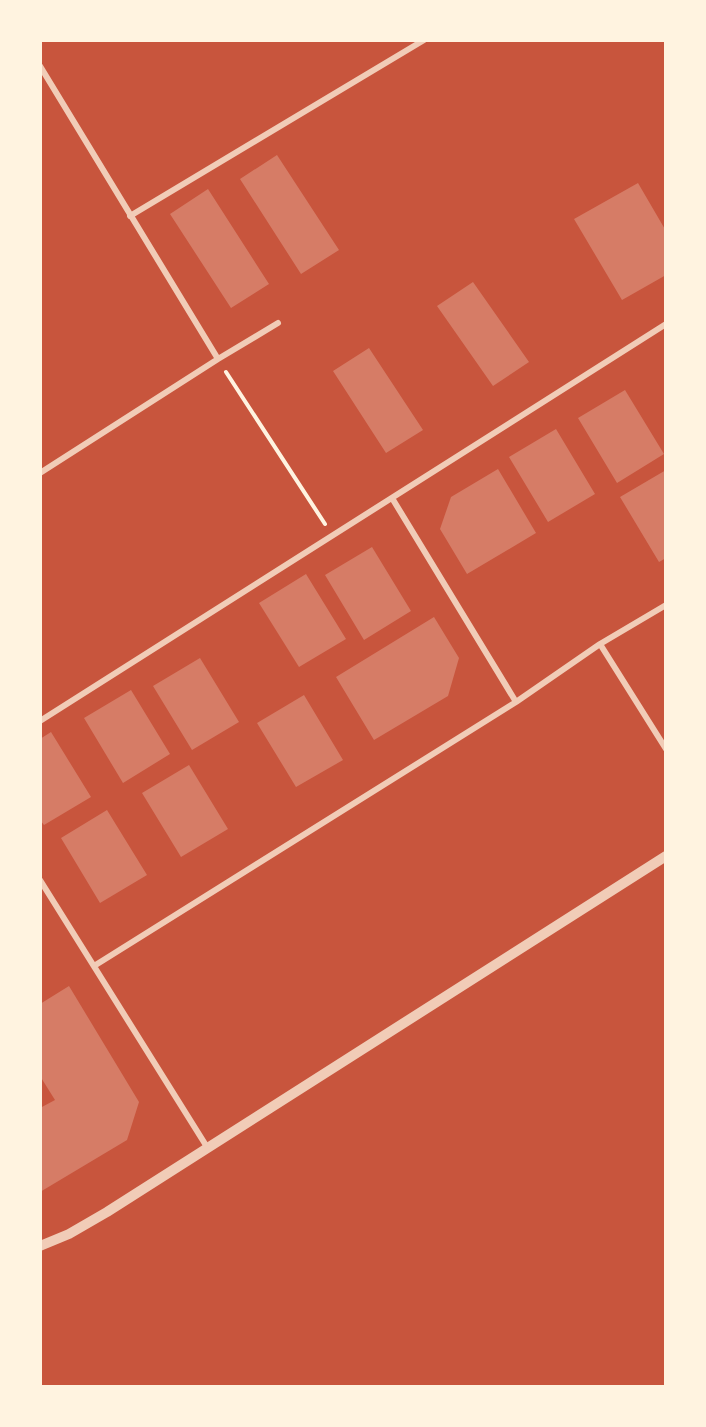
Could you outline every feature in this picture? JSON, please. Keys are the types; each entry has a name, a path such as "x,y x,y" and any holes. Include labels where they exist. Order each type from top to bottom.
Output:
{"street":[{"path":"130,216 424,40"},
{"path":"40,66 218,359"},
{"path":"40,473 278,323"},
{"path":"40,721 666,324"},
{"path":"392,498 516,702"},
{"path":"94,966 516,702 600,644 666,605"},
{"path":"600,644 666,749"},
{"path":"40,1246 69,1234 97,1218 666,856"},
{"path":"40,880 207,1147"}],"path":[{"path":"218,359 333,536"}],"building":[{"path":"277,155 339,250 301,274 240,179"},
{"path":"638,183 666,231 666,275 622,300 574,219"},
{"path":"208,189 269,284 231,308 170,214"},
{"path":"473,282 529,362 493,386 437,306"},
{"path":"369,348 423,430 386,453 333,371"},
{"path":"625,390 664,454 617,483 578,418"},
{"path":"556,429 595,494 548,522 509,457"},
{"path":"498,469 536,533 467,574 440,529 451,497"},
{"path":"666,470 666,558 659,562 620,497"},
{"path":"372,547 411,611 364,640 325,575"},
{"path":"306,574 346,639 299,667 259,603"},
{"path":"434,617 459,658 448,696 374,740 336,677"},
{"path":"200,658 239,722 192,750 153,686"},
{"path":"131,690 170,754 123,783 84,718"},
{"path":"304,695 343,760 296,787 257,723"},
{"path":"51,732 91,797 44,825 40,820 40,739"},
{"path":"189,765 228,829 181,857 142,793"},
{"path":"107,810 147,875 100,903 61,838"},
{"path":"69,986 139,1102 127,1140 40,1192 40,1108 55,1100 40,1076 40,1004"}]}
